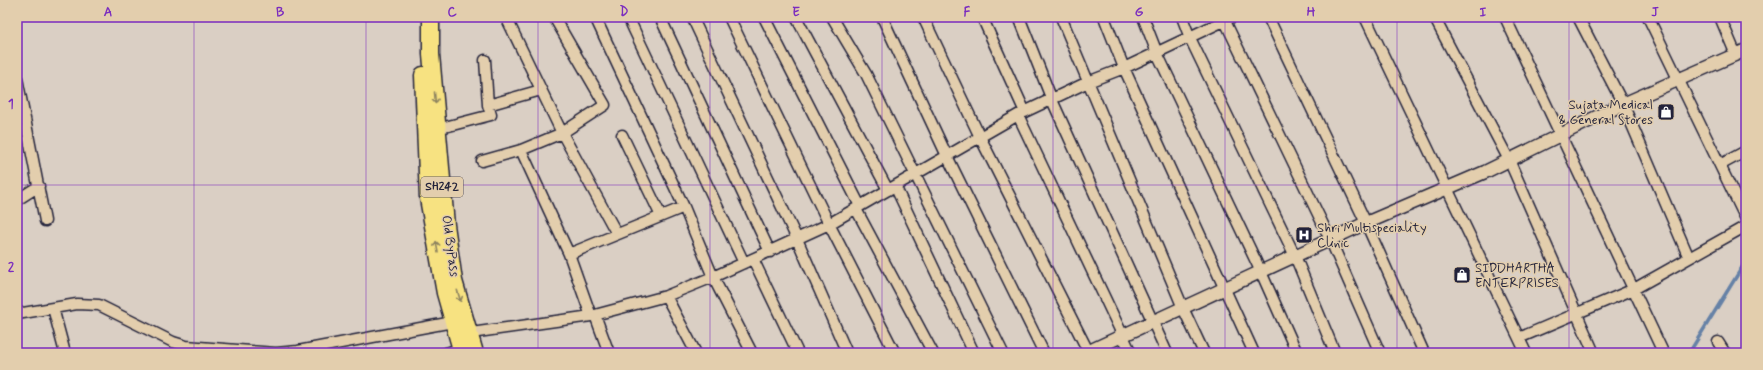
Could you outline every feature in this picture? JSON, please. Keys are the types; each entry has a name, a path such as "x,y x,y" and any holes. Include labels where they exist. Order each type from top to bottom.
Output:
{"main road":[{"name":"Old ByPass","path":"421,17 428,198 445,293 463,340"},
{"name":"Old ByPass","path":"431,17 431,54 446,225 463,340"}],"street":[{"path":"506,17 562,133 617,234"},
{"path":"482,161 521,150 562,133 605,105 554,17"},
{"path":"595,17 684,207 713,277 752,353"},
{"path":"628,17 748,261 798,353"},
{"path":"660,17 770,252"},
{"path":"692,17 797,239 847,353"},
{"path":"729,17 829,224 895,353"},
{"path":"764,17 858,208 932,353"},
{"path":"796,17 891,188 974,353"},
{"path":"832,17 866,74 1003,353"},
{"path":"882,17 947,156 1044,353"},
{"path":"923,17 980,137 1088,352 1330,239 1509,160 1623,104 1741,53 1720,17"},
{"path":"982,17 1022,114 1131,353"},
{"path":"1019,17 1052,100 1167,353"},
{"path":"1061,17 1183,308 1204,353"},
{"path":"1104,17 1124,68 1254,353"},
{"path":"1143,17 1157,53 1261,272 1297,353"},
{"path":"1182,17 1190,38 1295,256 1335,353"},
{"path":"1268,17 1366,223 1424,353"},
{"path":"1365,17 1448,187 1526,353"},
{"path":"1434,17 1509,160 1594,353"},
{"path":"1505,17 1662,350"},
{"path":"1578,17 1623,104 1689,258"},
{"path":"1648,17 1746,219"},
{"path":"17,314 77,304 99,305 178,344 212,351 276,353 463,340 593,315 666,296 770,252 829,224 1022,114 1088,82 1124,68 1190,38 1227,18 1330,239 1380,353"},
{"path":"438,129 491,115 488,105 485,60"},
{"path":"17,78 45,221"},
{"path":"488,105 541,90"},
{"path":"622,136 661,216"},
{"path":"521,150 569,254 610,353"},
{"path":"1720,165 1746,151"},
{"path":"17,200 39,186"},
{"path":"569,254 684,207"},
{"path":"1519,338 1634,289 1746,226"},
{"path":"666,296 696,353"},
{"path":"53,308 65,353"},
{"path":"1718,342 1726,353"}],"waterway":[{"path":"1689,353 1746,261"}],"place":[{"name":"Sujata Medical & General Stores","path":"1666,112"},
{"name":"Shri Multispeciality Clinic","path":"1304,235"},
{"name":"SIDDHARTHA ENTERPRISES","path":"1462,275"}]}
